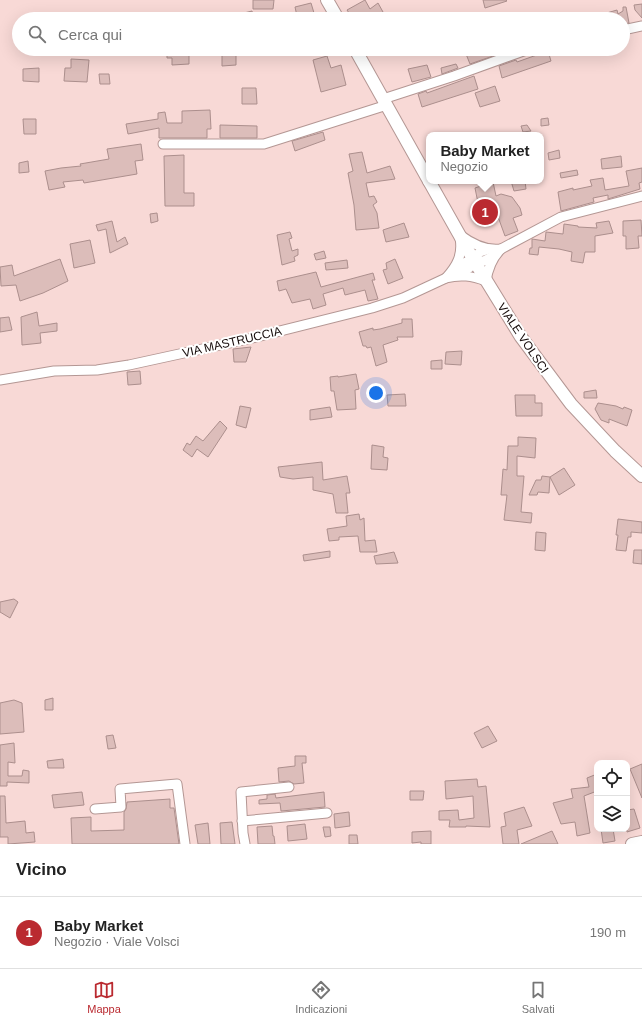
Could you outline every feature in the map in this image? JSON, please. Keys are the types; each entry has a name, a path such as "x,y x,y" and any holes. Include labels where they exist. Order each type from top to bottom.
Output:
{"main road":[{"path":"327,0 334,12"},
{"name":"VIALE VOLSCI","path":"359,56 426,176"},
{"name":"VIALE VOLSCI","path":"431,184 486,281 521,337 571,404 615,451 642,476"},
{"path":"632,844 642,842"}],"street":[{"path":"630,29 642,26"},
{"path":"163,144 264,144 385,102 510,56"},
{"path":"457,270 474,260 480,252 496,251 561,217 642,196"},
{"path":"459,234 473,244 496,251"},
{"path":"457,270 461,250 459,234"},
{"path":"457,270 486,281 496,251"},
{"name":"VIA MASTRUCCIA","path":"0,380 54,371 97,370 123,366 252,338 372,308 403,298 446,278 457,270"},
{"path":"95,809 121,807 120,789 177,784 185,844"},
{"path":"244,844 241,792 289,787"},
{"path":"242,821 327,813"}],"building":[{"path":"253,0 274,0 273,9 253,9"},
{"path":"365,0 370,9 378,3 383,12 348,12 347,10"},
{"path":"483,0 506,0 507,1 485,8"},
{"path":"311,3 314,12 296,12 295,7"},
{"path":"642,4 642,18 635,10 634,5"},
{"path":"623,7 626,7 627,12 621,12 623,11"},
{"path":"167,56 189,56 189,64 172,65 172,58 167,58"},
{"path":"222,56 236,56 236,65 222,66"},
{"path":"327,56 331,68 341,65 346,85 321,92 313,60"},
{"path":"467,56 493,56 470,64"},
{"path":"534,56 550,56 551,61 502,78 499,66 516,60 517,62"},
{"path":"71,59 89,60 87,82 64,81 65,68 71,68"},
{"path":"456,64 458,68 442,74 441,68"},
{"path":"427,65 431,77 412,82 408,69"},
{"path":"39,68 39,82 23,81 23,69"},
{"path":"99,74 109,74 110,84 100,84"},
{"path":"474,76 478,89 422,107 418,94 426,91 427,93"},
{"path":"495,86 500,101 480,107 475,93"},
{"path":"242,88 256,88 257,104 242,104"},
{"path":"210,110 211,129 207,129 207,138 159,138 159,128 128,134 126,124 158,119 158,113 165,112 167,123 182,123 182,111"},
{"path":"548,118 549,125 541,126 541,119"},
{"path":"23,119 36,119 36,134 24,134"},
{"path":"220,125 257,126 257,138 220,138"},
{"path":"527,125 531,131 523,132 521,126"},
{"path":"323,132 325,140 295,151 292,141"},
{"path":"141,144 143,160 135,161 137,174 84,183 83,180 63,182 65,187 49,190 45,171 81,166 80,164 109,159 107,149"},
{"path":"559,150 560,158 549,160 548,153"},
{"path":"362,152 367,173 390,166 395,179 366,183 369,197 374,196 377,202 373,205 377,213 379,228 356,230 354,205 348,173 353,171 349,154"},
{"path":"184,155 184,193 194,193 194,206 165,206 164,156"},
{"path":"621,156 622,167 602,169 601,159"},
{"path":"28,161 29,172 19,173 19,163"},
{"path":"642,168 642,182 639,183 640,189 608,199 608,195 593,198 594,202 561,211 558,192 573,188 573,190 592,186 590,180 603,178 605,190 629,186 626,171"},
{"path":"577,170 578,175 561,178 560,173"},
{"path":"487,184 493,184 496,196 501,194 512,197 520,208 522,215 513,218 518,231 505,236 497,214 482,218 475,188"},
{"path":"512,184 525,184 526,189 514,191"},
{"path":"157,213 158,221 151,223 150,214"},
{"path":"641,220 642,236 638,236 639,248 626,249 626,236 623,236 623,221"},
{"path":"112,221 117,242 125,237 128,244 110,253 106,229 98,231 96,225"},
{"path":"609,221 613,233 595,236 595,252 585,252 583,263 571,261 572,252 559,249 539,247 538,255 529,254 530,248 532,248 532,239 545,241 546,232 563,234 564,224 578,227 597,228 596,223"},
{"path":"404,223 409,237 386,242 383,230"},
{"path":"290,232 292,238 289,239 292,251 298,249 298,255 294,257 295,261 282,265 277,235"},
{"path":"90,240 95,263 74,268 70,244"},
{"path":"324,251 326,258 316,260 314,254"},
{"path":"60,259 68,281 43,293 20,301 16,285 1,286 0,267 12,265 14,276"},
{"path":"395,259 403,278 388,284 383,270 387,269 386,263"},
{"path":"347,260 348,268 326,270 325,263"},
{"path":"316,272 321,287 373,273 375,280 372,280 378,299 368,301 365,290 345,295 343,288 323,294 326,305 313,309 310,299 292,303 286,289 279,291 277,281"},
{"path":"37,312 39,326 57,323 57,331 40,333 41,343 22,345 21,317"},
{"path":"9,317 12,330 0,332 0,318"},
{"path":"402,319 412,319 413,337 397,337 398,340 383,345 387,362 376,366 371,347 367,348 366,346 363,346 359,332 373,328 373,330 380,329 402,323"},
{"path":"251,347 246,362 234,362 233,349"},
{"path":"462,351 461,365 445,364 446,352"},
{"path":"442,360 442,369 431,369 431,361"},
{"path":"140,371 141,384 128,385 127,372"},
{"path":"356,374 359,389 355,390 356,409 337,410 334,391 331,391 330,377"},
{"path":"596,390 597,398 584,398 584,392"},
{"path":"405,394 406,406 388,406 387,395"},
{"path":"515,395 535,395 535,403 542,403 542,416 516,416"},
{"path":"598,403 616,406 623,409 624,407 632,410 627,426 609,419 609,423 601,420 595,409"},
{"path":"240,406 251,408 246,428 236,425"},
{"path":"330,407 332,417 310,420 310,410"},
{"path":"220,421 227,428 208,457 197,449 192,457 183,450 187,443 190,445 196,436 203,441"},
{"path":"518,437 536,438 535,458 517,456 517,476 524,476 521,512 532,513 531,523 504,520 507,495 501,495 503,469 507,470 508,446 518,446"},
{"path":"372,445 384,447 383,457 388,458 387,470 371,469"},
{"path":"322,462 323,480 347,476 350,493 346,493 348,513 336,513 333,494 313,490 313,477 293,479 280,477 278,467"},
{"path":"564,468 575,485 559,495 550,477"},
{"path":"542,476 550,477 549,493 538,492 537,495 529,495 536,480 541,480"},
{"path":"359,514 360,520 364,518 365,541 375,540 377,552 360,552 358,536 339,537 339,540 329,541 327,529 347,526 346,516"},
{"path":"618,519 642,522 642,533 631,532 631,537 628,537 626,551 616,550"},
{"path":"536,532 546,533 545,551 535,550"},
{"path":"634,550 642,550 642,564 633,563"},
{"path":"330,551 330,557 304,561 303,555"},
{"path":"394,552 398,563 376,564 374,556"},
{"path":"14,599 18,602 10,618 0,612 0,602"},
{"path":"53,698 53,710 45,710 45,700"},
{"path":"14,700 22,703 24,732 0,734 0,703"},
{"path":"488,726 497,741 482,748 474,733"},
{"path":"113,735 116,748 108,749 106,736"},
{"path":"14,743 15,763 8,762 8,776 22,776 23,770 29,771 29,783 7,782 7,786 0,786 0,745"},
{"path":"295,756 306,756 306,763 302,763 304,783 294,784 289,781 279,782 278,768 295,766"},
{"path":"63,759 64,768 48,768 47,761"},
{"path":"642,764 642,798 630,769"},
{"path":"594,775 594,792 584,796 590,833 577,836 575,822 561,824 553,803 573,798 571,789 589,787 587,778"},
{"path":"477,779 478,787 486,786 490,827 449,827 450,820 439,820 439,811 458,810 459,820 474,818 473,796 446,799 445,781"},
{"path":"410,791 424,791 423,800 410,800"},
{"path":"82,792 84,805 54,808 52,795"},
{"path":"324,792 325,807 281,811 280,803 259,804 259,800 267,799 267,795 275,794 276,798"},
{"path":"0,796 5,796 6,823 25,821 26,833 34,832 35,842 8,844 8,837 0,837"},
{"path":"170,799 170,808 174,808 179,844 72,844 71,818 91,817 91,831 124,830 124,812 127,802"},
{"path":"524,807 532,826 517,830 519,844 503,844 501,827 506,826 504,813"},
{"path":"634,809 640,828 630,831 630,810"},
{"path":"349,812 350,826 335,828 334,814"},
{"path":"232,822 235,844 221,844 220,823"},
{"path":"208,823 210,844 198,844 195,825"},
{"path":"305,824 307,839 288,841 287,826"},
{"path":"272,826 275,844 258,844 257,827"},
{"path":"323,827 330,827 331,836 325,837"},
{"path":"431,831 431,844 421,844 421,842 412,843 412,832"},
{"path":"552,831 558,844 521,844"},
{"path":"601,832 614,832 615,841 603,843"},
{"path":"349,835 357,835 358,844 349,844"}],"place":[{"name":"Baby Market","path":"485,212"}]}
